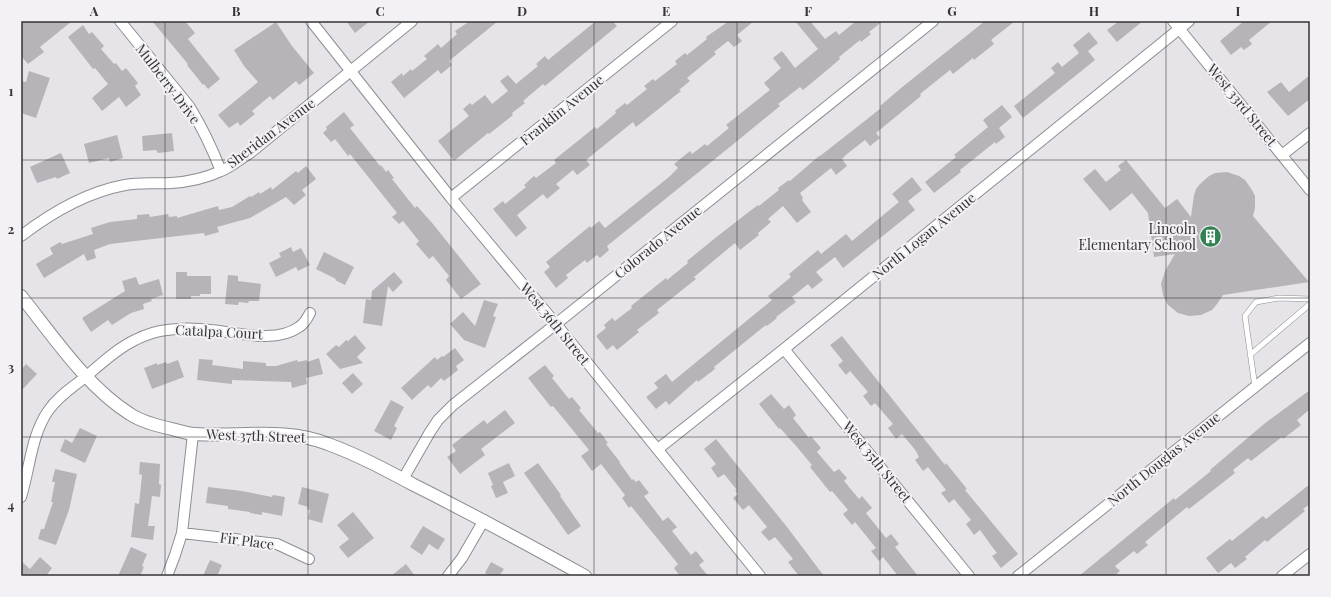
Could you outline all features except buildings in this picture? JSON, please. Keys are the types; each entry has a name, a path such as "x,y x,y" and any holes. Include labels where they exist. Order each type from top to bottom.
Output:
{"street":[{"name":"Mulberry Drive","path":"120,21 188,106 197,120 221,171"},
{"name":"West 36th Street","path":"311,21 451,198 556,324 760,576"},
{"name":"Sheridan Avenue","path":"21,236 50,216 100,192 124,185 142,183 172,183 194,179 221,171 250,153 412,21"},
{"name":"Franklin Avenue","path":"451,198 672,21"},
{"name":"Colorado Avenue","path":"404,479 430,432 438,420 453,405 556,324 932,21"},
{"name":"North Logan Avenue","path":"658,449 784,349 1176,25 1188,21"},
{"name":"West 33rd Street","path":"1176,25 1310,190"},
{"path":"1282,155 1310,133"},
{"name":"West 37th Street","path":"21,296 86,376 106,396 131,415 159,426 194,434 266,434 310,438 328,443 404,479 484,520 585,576"},
{"name":"Catalpa Court","path":"86,376 121,348 152,333 190,328 254,336 275,335 292,332 299,328 305,322 310,313"},
{"name":"North Douglas Avenue","path":"1018,576 1310,343"},
{"name":"West 35th Street","path":"784,349 969,576"},
{"path":"21,497 34,443 48,411 58,398 86,376"},
{"path":"167,576 182,533 194,434"},
{"path":"448,576 462,558 484,520"},
{"name":"Fir Place","path":"182,533 277,544 309,558"},
{"path":"1282,576 1310,554"}],"lane":[{"path":"1255,387 1245,316 1256,302 1279,298 1310,299"},
{"path":"1250,355 1310,304"}],"place":[{"name":"Lincoln Elementary School","path":"1211,237"}]}
